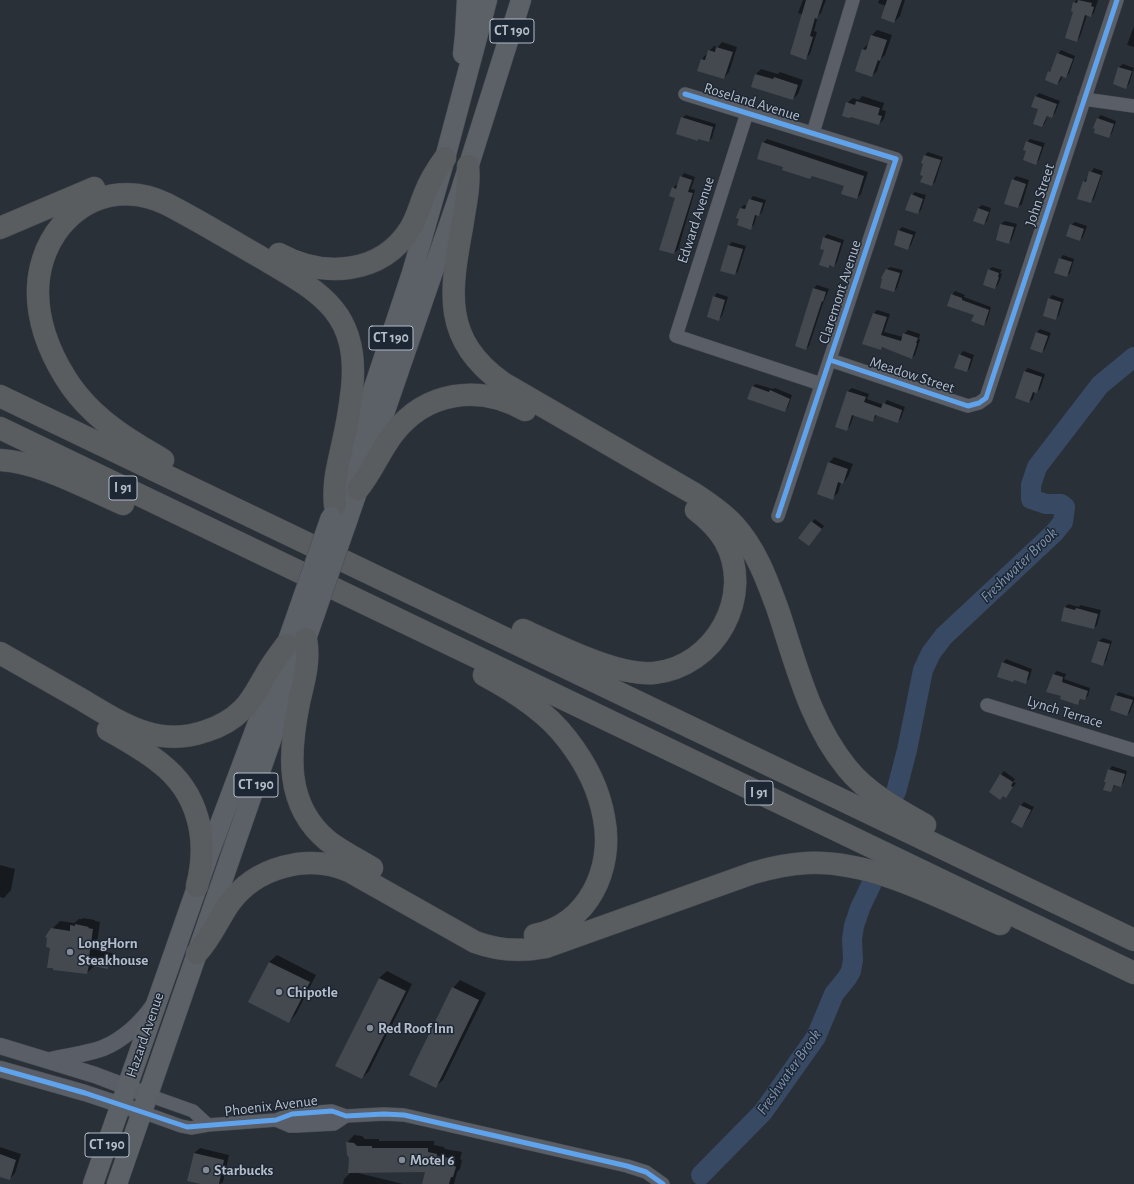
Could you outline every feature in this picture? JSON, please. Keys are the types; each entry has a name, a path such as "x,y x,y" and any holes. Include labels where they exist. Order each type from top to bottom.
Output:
{"highway":[{"path":"0,228 100,186 121,182 142,183 153,185 174,193 295,262 306,266 324,269 348,268 374,260 388,252 400,242 413,223 429,183 445,158"},
{"path":"468,166 469,189 457,256 454,299 457,326 469,350 482,367 503,383 693,493 716,509 733,524 749,544 763,570 812,710 824,734 840,758 854,776 872,792 895,808 944,836 957,847 968,861"},
{"path":"187,486 178,472 104,422 86,404 75,391 60,368 52,353 44,328 38,287 40,271 47,247 58,228 71,215 83,206 107,198 120,195 138,195 169,205 299,280 319,294 335,311 347,332 352,349 353,365 349,409 335,477 337,515"},
{"path":"358,489 392,435 404,421 417,411 434,402 453,396 473,395 494,397 519,407 695,509 708,519 722,536 730,552 735,573 734,592 730,611 721,631 713,643 692,661 675,668 654,673 636,673 615,668 573,652 445,597 411,592"},
{"name":"I 91","path":"0,396 1134,940"},
{"name":"I 91","path":"0,428 246,548 1134,973"},
{"path":"0,460 21,463 48,471 211,544 246,548"},
{"path":"0,652 126,725 150,735 178,738 211,730 237,714 251,700 271,666 296,642 308,661 295,727 292,772 298,800 316,829 327,840 346,853 474,927 494,934 514,937 536,935 552,930 572,918 583,908 594,893 602,871 606,846 605,824 601,805 593,783 574,748 561,731 544,715 505,687 442,653 418,629"},
{"path":"0,668 142,750 161,763 175,777 184,787 191,799 200,826 202,857 197,886"},
{"path":"198,953 210,938 229,904 243,889 269,872 298,864 322,863 344,868 475,942 496,949 518,951 535,949 556,943 753,873 807,863 836,865 875,872 1058,950 1077,955 1101,957"}],"main road":[{"path":"462,95 461,68 467,0"},
{"name":"CT 190","path":"198,953 337,515 401,306 445,158 487,0"},
{"name":"CT 190","path":"337,515 358,489 468,166 521,0"},
{"path":"502,63 517,38 536,0"},
{"name":"CT 190","path":"197,886 296,642"},
{"name":"Hazard Avenue","path":"93,1184 197,886"},
{"name":"Hazard Avenue","path":"117,1184 198,953"}],"street":[{"path":"813,133 853,0"},
{"name":"John Street","path":"986,398 1117,0"},
{"name":"Roseland Avenue","path":"685,94 813,133"},
{"path":"1084,99 1134,106"},
{"name":"Edward Avenue","path":"747,113 676,336 821,384"},
{"name":"Claremont Avenue","path":"778,516 896,159 813,133"},
{"name":"Meadow Street","path":"830,360 968,406 979,403 986,398"},
{"name":"Lynch Terrace","path":"987,705 1134,750"},
{"path":"49,1060 93,1051 112,1044 126,1034 142,1019 158,998"},
{"name":"Phoenix Avenue","path":"0,1046 49,1060 124,1096 145,1104 187,1127 196,1128 208,1125 276,1120 292,1114 332,1111 346,1116 395,1114 416,1116 628,1166 646,1172 663,1184"},
{"name":"Phoenix Avenue","path":"0,1069 124,1096"},
{"name":"Phoenix Avenue","path":"145,1104 193,1111 208,1125"}],"building":[{"path":"806,0 823,0 817,19 815,18 810,36 813,37 806,60 790,54"},
{"path":"887,0 902,0 894,23 881,18"},
{"path":"1078,0 1092,3 1091,6 1094,7 1091,17 1085,15 1077,42 1065,38 1073,12 1071,11 1073,2 1077,3"},
{"path":"871,35 887,40 880,61 878,60 872,77 855,71 862,49 866,50"},
{"path":"716,47 733,52 724,79 697,71 701,59 705,60 708,50 715,52"},
{"path":"1057,53 1073,59 1066,78 1061,76 1057,85 1045,80 1048,71 1050,72"},
{"path":"1118,67 1132,71 1126,89 1113,84"},
{"path":"755,74 773,79 774,77 798,85 793,100 751,87"},
{"path":"1035,96 1057,104 1052,118 1047,116 1042,127 1033,124 1038,109 1031,107"},
{"path":"856,101 880,108 878,115 882,116 879,125 842,116 846,102 855,105"},
{"path":"681,117 713,127 709,142 698,139 698,141 676,134"},
{"path":"1097,118 1114,124 1109,138 1094,133 1095,129 1093,128"},
{"path":"1026,141 1042,147 1036,165 1023,160 1026,151 1023,150"},
{"path":"762,142 864,176 857,199 841,194 844,186 812,176 810,179 782,170 783,167 757,159"},
{"path":"924,155 941,160 932,186 920,182 923,176 920,175 923,164 921,163"},
{"path":"1089,171 1101,175 1091,203 1077,199 1083,181 1086,182"},
{"path":"680,176 692,180 688,192 693,193 674,254 659,250 675,198 669,196 672,187 676,189"},
{"path":"1012,179 1026,184 1018,208 1004,204"},
{"path":"911,194 923,199 918,214 905,210"},
{"path":"749,199 763,203 759,216 755,215 751,230 737,225 739,219 736,218 740,208 745,209"},
{"path":"978,208 989,212 984,225 973,221"},
{"path":"1000,224 1014,227 1009,244 996,240"},
{"path":"1070,224 1084,229 1080,241 1066,236"},
{"path":"898,230 913,235 908,250 894,245"},
{"path":"823,237 841,243 834,267 829,265 829,268 819,265 824,250 820,249"},
{"path":"728,245 743,249 735,275 720,271"},
{"path":"1059,258 1072,262 1067,277 1054,273"},
{"path":"886,269 900,273 894,292 880,288 881,278"},
{"path":"988,269 999,273 995,289 983,285"},
{"path":"813,288 826,292 806,350 795,346"},
{"path":"951,294 962,298 962,300 989,310 984,326 971,321 974,315 947,306"},
{"path":"713,296 725,300 719,321 707,317"},
{"path":"1048,298 1061,302 1056,320 1043,316"},
{"path":"873,313 887,317 881,335 901,341 903,333 918,338 912,359 882,347 881,350 862,344"},
{"path":"1036,332 1048,336 1042,353 1030,349"},
{"path":"959,354 971,359 967,372 954,368"},
{"path":"1024,371 1042,377 1037,393 1033,392 1029,403 1015,398"},
{"path":"752,386 769,392 770,390 790,399 785,412 747,399"},
{"path":"847,391 866,397 864,402 881,408 883,403 902,410 898,423 875,415 873,422 852,415 847,431 835,427"},
{"path":"828,462 848,469 843,484 838,482 833,500 817,494"},
{"path":"811,521 822,529 809,546 798,538"},
{"path":"1064,607 1075,610 1076,608 1098,614 1094,629 1061,621"},
{"path":"1098,641 1110,644 1103,666 1091,662"},
{"path":"1002,662 1029,672 1026,684 997,677"},
{"path":"1053,674 1063,677 1062,682 1088,691 1085,700 1080,699 1078,705 1060,699 1061,696 1046,692"},
{"path":"1115,695 1133,700 1127,716 1110,710"},
{"path":"1108,769 1125,774 1121,787 1114,785 1111,792 1103,790"},
{"path":"1000,774 1013,782 1011,786 1013,787 1006,798 1003,796 1000,800 989,792"},
{"path":"1020,805 1031,810 1022,828 1011,822"},
{"name":"LongHorn Steakhouse","path":"75,924 93,929 89,957 109,961 108,969 89,965 87,974 47,968 50,948 46,947 47,938 45,937 51,928 70,931 70,925 75,926"},
{"name":"Chipotle","path":"269,962 310,982 289,1023 248,1002"},
{"name":"Red Roof Inn","path":"379,978 406,991 362,1079 335,1066"},
{"name":"Red Roof Inn","path":"452,987 479,1000 436,1088 409,1075"},
{"path":"346,1142 354,1143 357,1146 372,1146 372,1148 428,1148 428,1152 437,1154 437,1156 455,1159 454,1166 456,1167 449,1184 422,1184 425,1172 348,1173 349,1158 347,1155"},
{"name":"Starbucks","path":"194,1153 224,1160 219,1184 201,1184 187,1181"},
{"path":"0,1154 16,1160 10,1180 0,1177"}],"waterway":[{"name":"Freshwater Brook","path":"896,792 907,750 923,670 931,653 944,636 1054,533 1063,522 1065,507 1061,504 1046,504 1031,499 1031,485 1037,467 1100,385 1134,357"},
{"name":"Freshwater Brook","path":"701,1175 763,1112 816,1037 834,994 851,971 853,960 852,939 854,926 860,908 871,885"}],"cycle path":[{"path":"830,360 968,406 979,403 986,398 1117,0"},
{"path":"685,94 896,159 778,516"},
{"path":"0,1069 85,1093 187,1127 276,1120 292,1114 332,1111 346,1116 384,1114 404,1115 627,1166 646,1172 663,1184"}],"place":[{"name":"LongHorn Steakhouse","path":"70,952"},
{"name":"Chipotle","path":"279,992"},
{"name":"Red Roof Inn","path":"370,1028"},
{"name":"Motel 6","path":"402,1160"},
{"name":"Starbucks","path":"206,1170"}]}
